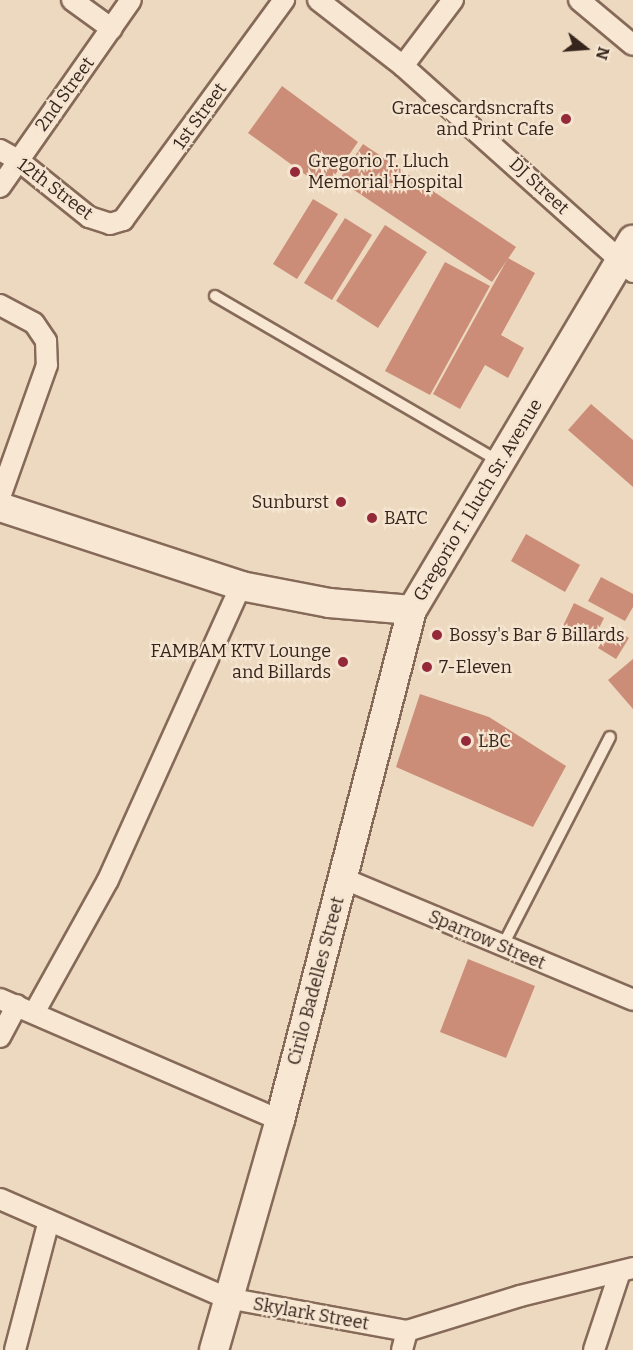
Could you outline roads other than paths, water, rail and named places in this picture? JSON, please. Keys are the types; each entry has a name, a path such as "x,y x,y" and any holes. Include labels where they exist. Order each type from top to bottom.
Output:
{"main road":[{"name":"Gregorio T. Lluch Sr. Avenue","path":"0,507 242,586 329,603 412,610 500,462 629,257"},
{"name":"Cirilo Badelles Street","path":"214,1350 227,1298 280,1120 412,610"}],"street":[{"path":"72,0 112,29"},
{"name":"2nd Street","path":"0,188 131,0"},
{"name":"1st Street","path":"110,224 130,213 284,0"},
{"name":"DJ Street","path":"318,0 403,66 629,257"},
{"path":"403,66 453,0"},
{"path":"579,0 633,45"},
{"name":"12th Street","path":"0,150 18,160 89,217 110,224"},
{"path":"0,305 34,323 46,341 46,365 0,497"},
{"path":"0,1037 17,1006 108,880 242,586"},
{"name":"Sparrow Street","path":"342,878 633,1000"},
{"path":"17,1006 280,1120"},
{"name":"Skylark Street","path":"0,1199 227,1298 408,1331 520,1296 627,1270"},
{"path":"15,1350 49,1220"},
{"path":"594,1350 627,1270"},
{"path":"402,1350 408,1331"}],"lane":[{"path":"215,296 500,462"},
{"path":"502,947 610,737"}],"place":[{"name":"Gracescardsncrafts and Print Cafe","path":"566,119"},
{"name":"Gregorio T. Lluch Memorial Hospital","path":"295,172"},
{"name":"Sunburst","path":"341,502"},
{"name":"BATC","path":"372,518"},
{"name":"Bossy's Bar & Billards","path":"437,635"},
{"name":"FAMBAM KTV Lounge and Billards","path":"343,662"},
{"name":"7-Eleven","path":"427,667"},
{"name":"LBC","path":"466,741"}]}
